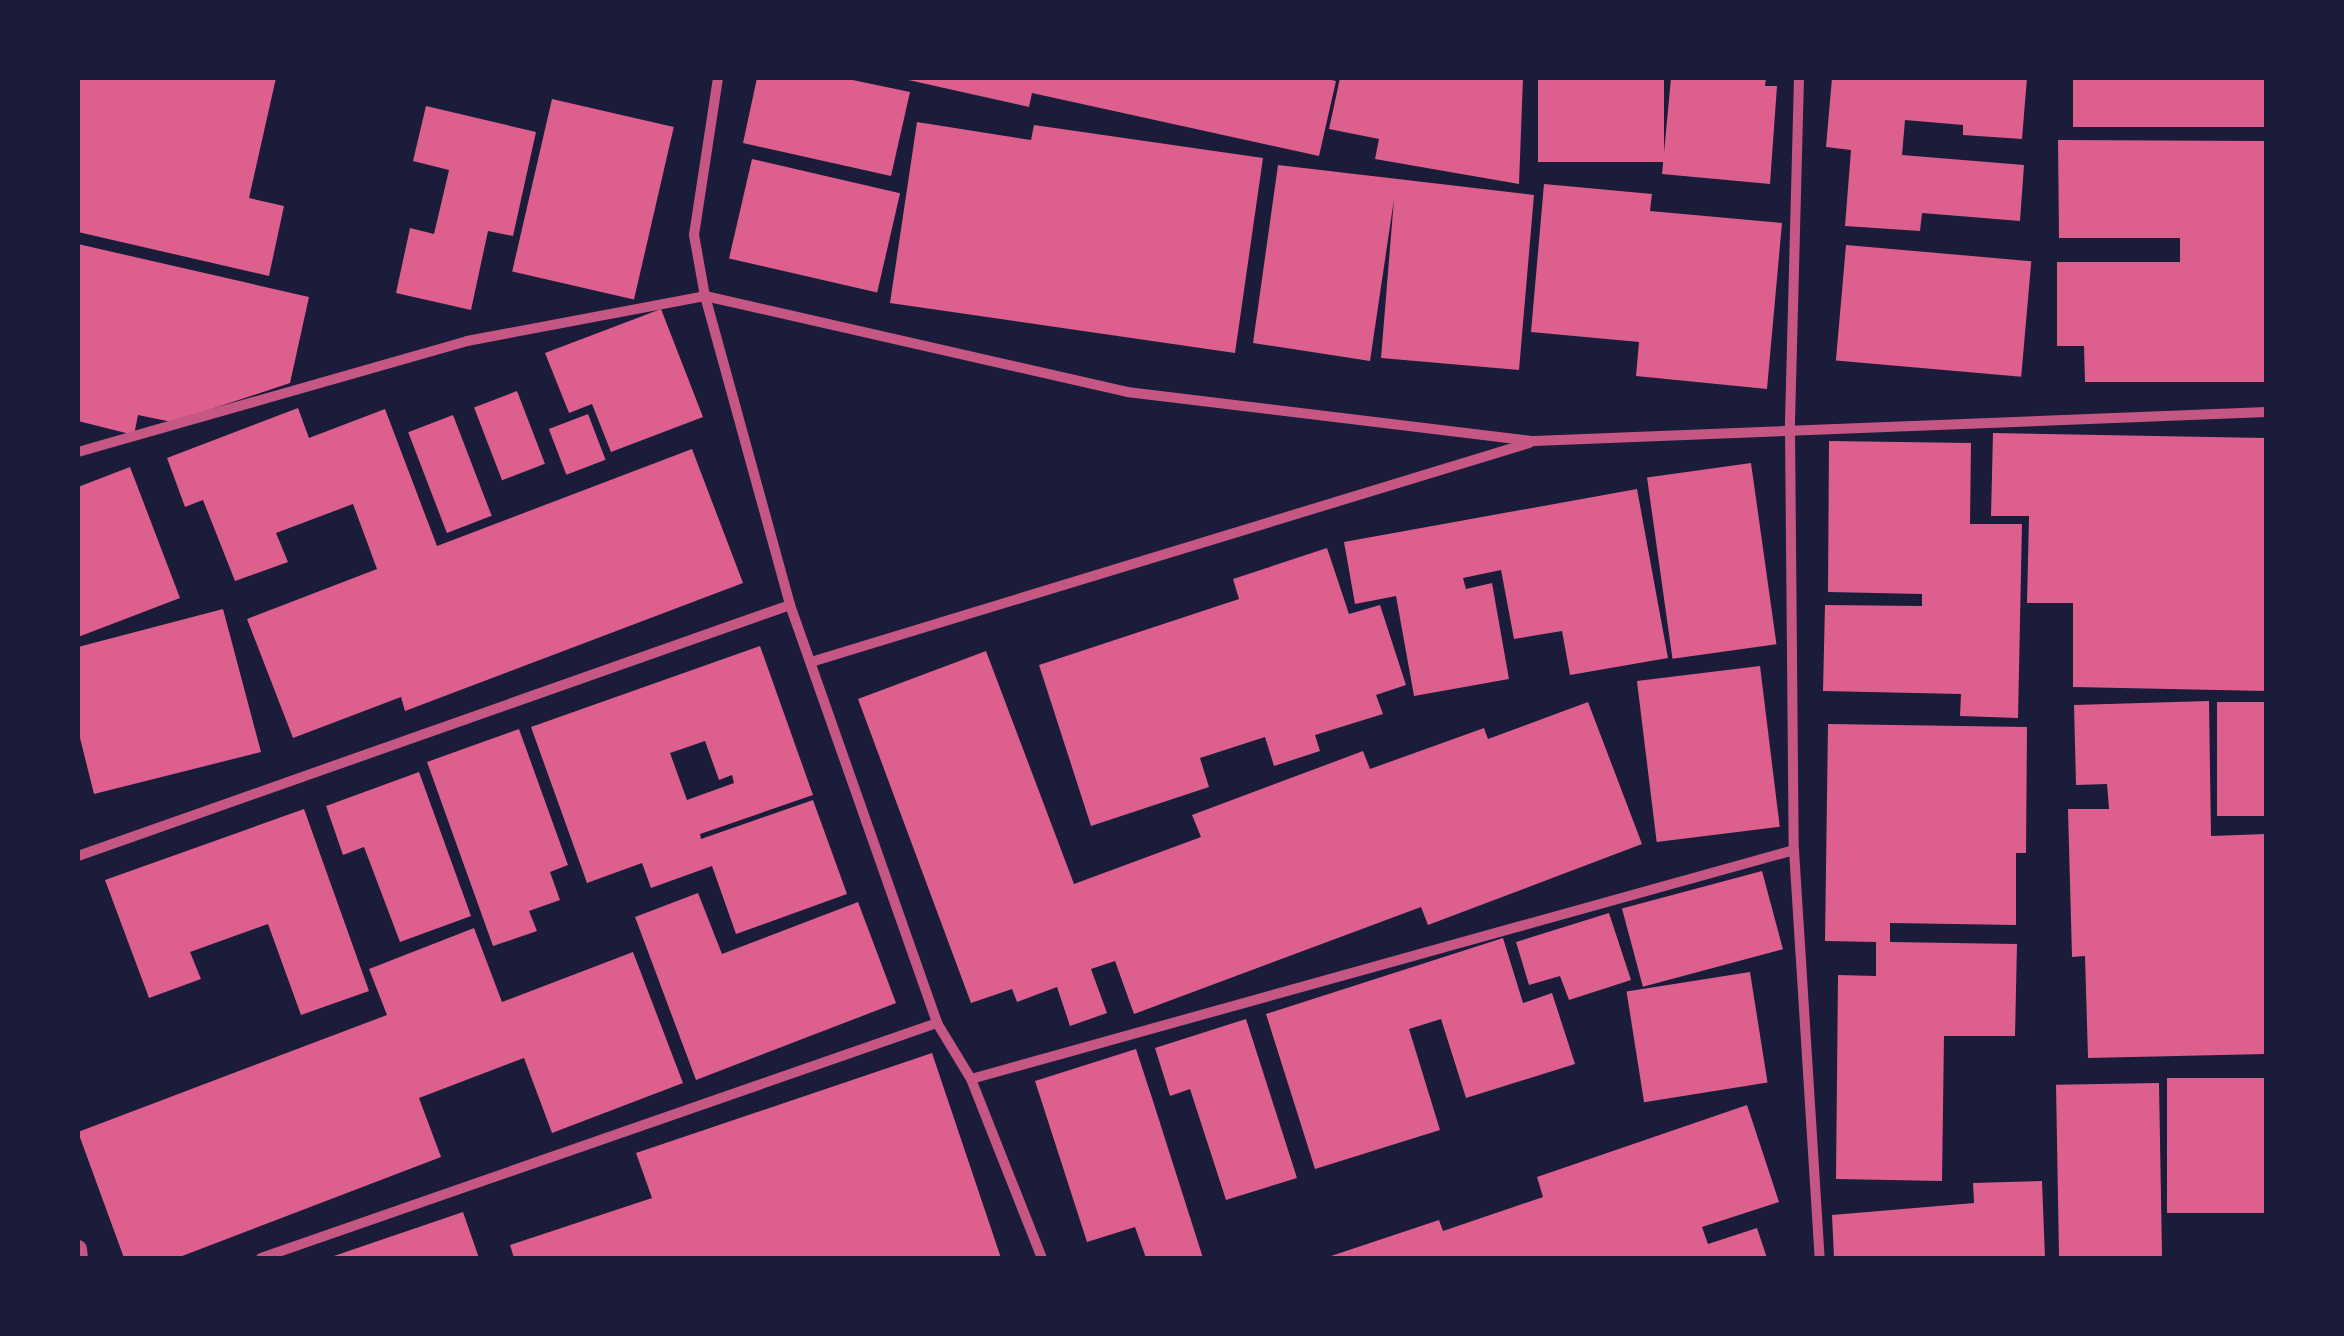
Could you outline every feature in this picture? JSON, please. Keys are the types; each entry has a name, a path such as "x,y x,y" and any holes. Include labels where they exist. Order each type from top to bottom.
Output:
{"street":[{"path":"718,78 694,234 705,296 790,604 938,1023 971,1079 1042,1258"},
{"path":"1798,78 1790,427 1794,850 1820,1258"},
{"path":"78,452 467,341 705,296 1127,392 1534,442 1790,427 2266,412"},
{"path":"811,662 1534,442"},
{"path":"78,856 790,604"},
{"path":"971,1079 1794,850"},
{"path":"261,1258 938,1023"},
{"path":"78,1249 80,1258"}],"building":[{"path":"78,78 276,78 249,198 284,206 269,276 78,232"},
{"path":"757,78 843,78 910,92 891,176 743,143"},
{"path":"1340,78 1523,78 1519,184 1375,159 1379,139 1329,129"},
{"path":"1538,78 1664,78 1664,162 1538,162"},
{"path":"1671,78 1766,78 1765,86 1777,86 1770,184 1662,174"},
{"path":"1832,78 2027,78 2022,139 1963,135 1963,125 1905,120 1902,155 2024,165 2020,221 1922,213 1920,231 1845,226 1851,150 1826,147"},
{"path":"2073,78 2266,78 2266,127 2073,127"},
{"path":"904,79 1336,81 1319,156 1032,93 1029,107"},
{"path":"552,99 674,127 634,300 512,271"},
{"path":"426,106 536,132 513,236 488,231 471,310 396,293 410,228 434,234 449,170 413,161"},
{"path":"917,122 1031,140 1034,125 1263,158 1235,353 890,303"},
{"path":"2058,140 2266,141 2266,382 2085,382 2084,346 2057,346 2057,262 2180,262 2180,238 2059,238"},
{"path":"752,159 900,193 877,293 729,258"},
{"path":"1278,165 1534,195 1519,370 1381,358 1394,199 1370,361 1253,343"},
{"path":"1544,184 1652,194 1650,211 1782,223 1767,389 1636,376 1639,342 1531,332"},
{"path":"78,244 309,297 290,383 172,422 138,415 134,435 78,421"},
{"path":"1846,245 2031,261 2021,377 1836,361"},
{"path":"661,309 703,417 611,452 592,404 569,413 545,353"},
{"path":"517,391 545,464 502,480 474,407"},
{"path":"298,408 309,438 385,409 437,546 692,449 743,583 405,711 401,697 293,738 247,619 377,569 353,504 276,533 288,562 235,581 203,500 185,507 167,458"},
{"path":"588,414 606,460 566,475 549,429"},
{"path":"453,415 492,516 447,533 408,432"},
{"path":"1993,433 2266,438 2266,691 2073,687 2073,603 2027,603 2029,516 1991,516"},
{"path":"1829,441 1971,443 1970,524 2022,524 2018,718 1960,716 1961,694 1823,691 1825,605 1922,606 1922,594 1828,592"},
{"path":"1751,463 1776,644 1672,659 1647,478"},
{"path":"130,467 180,598 78,637 78,487"},
{"path":"1637,489 1668,658 1570,675 1562,631 1514,639 1501,570 1463,578 1466,589 1492,583 1509,679 1414,696 1396,596 1355,604 1344,542"},
{"path":"1327,548 1349,614 1380,605 1406,685 1376,695 1383,714 1315,735 1320,751 1274,766 1265,737 1200,758 1209,787 1091,826 1039,665 1239,599 1233,579"},
{"path":"223,609 261,752 94,794 78,730 78,647"},
{"path":"760,646 813,795 700,834 701,839 813,800 847,894 736,934 712,866 651,888 642,863 587,883 531,727","holes":["705,741 719,780 732,775 734,783 687,800 670,753"]},
{"path":"986,651 1074,884 1201,837 1192,815 1363,751 1370,769 1484,728 1488,739 1588,702 1642,844 1428,925 1421,907 1134,1014 1115,961 1091,969 1107,1013 1070,1026 1057,987 1017,1002 1012,989 971,1003 858,699"},
{"path":"1760,666 1780,827 1657,842 1637,681"},
{"path":"2209,701 2211,836 2266,834 2266,1054 2088,1058 2085,956 2072,957 2068,809 2109,809 2107,784 2076,785 2074,705"},
{"path":"2217,702 2266,702 2266,816 2217,816"},
{"path":"1828,724 2027,727 2026,853 2016,853 2016,925 1890,923 1890,942 2017,944 2015,1036 1944,1036 1942,1181 1836,1179 1838,975 1876,976 1876,942 1825,941"},
{"path":"519,729 568,865 550,872 560,900 529,911 537,931 493,946 427,762"},
{"path":"419,772 471,916 400,942 364,847 343,855 326,806"},
{"path":"304,809 369,991 301,1015 268,924 190,952 201,979 149,998 105,880"},
{"path":"1762,871 1783,949 1643,987 1622,909"},
{"path":"698,893 722,954 858,902 896,1003 696,1080 635,917"},
{"path":"1609,913 1631,980 1569,1000 1560,976 1529,985 1516,942"},
{"path":"474,928 502,1002 633,952 683,1083 552,1133 524,1058 419,1098 441,1157 177,1258 124,1258 78,1132 387,1015 369,969"},
{"path":"1503,938 1523,1003 1552,993 1575,1064 1466,1098 1441,1019 1409,1029 1440,1130 1315,1169 1266,1014"},
{"path":"1750,972 1768,1083 1644,1102 1627,992"},
{"path":"1246,1019 1297,1178 1226,1200 1190,1089 1170,1096 1155,1048"},
{"path":"1136,1049 1203,1258 1146,1258 1135,1227 1087,1242 1035,1081"},
{"path":"932,1053 1001,1258 514,1258 510,1245 652,1198 636,1153"},
{"path":"2167,1078 2266,1078 2266,1213 2167,1213"},
{"path":"2159,1083 2162,1258 2059,1258 2056,1085"},
{"path":"1747,1105 1779,1202 1702,1227 1708,1244 1757,1228 1767,1258 1325,1258 1439,1220 1443,1231 1543,1197 1537,1177"},
{"path":"2042,1181 2045,1258 1834,1258 1832,1215 1974,1203 1973,1183"},
{"path":"463,1212 479,1258 328,1258"}]}
